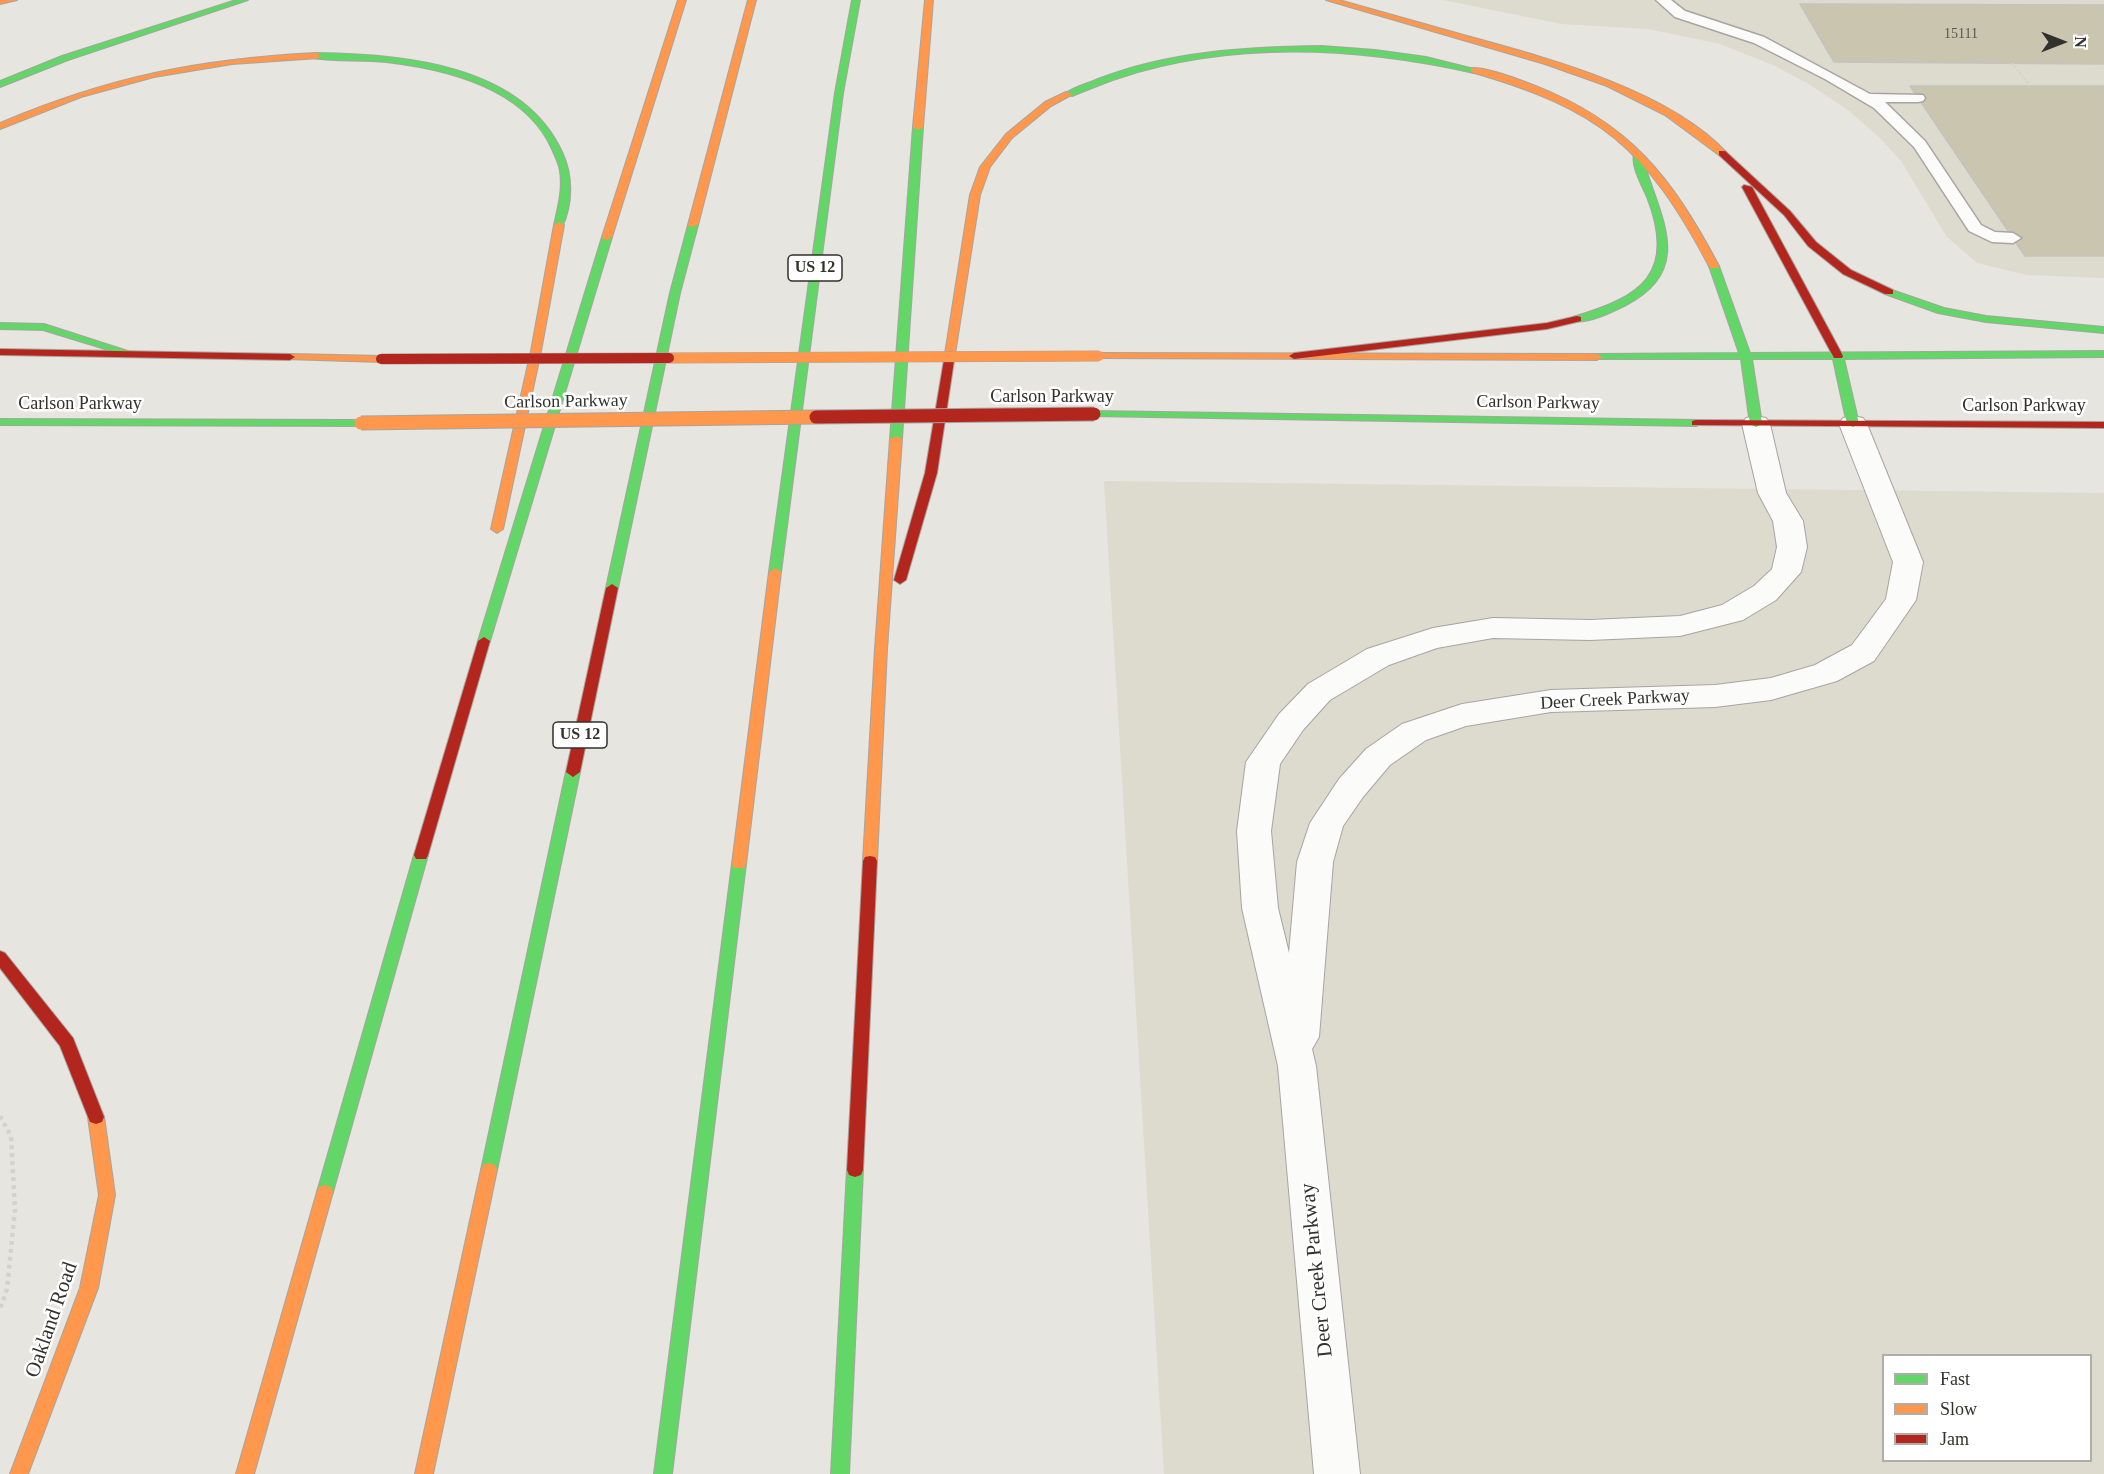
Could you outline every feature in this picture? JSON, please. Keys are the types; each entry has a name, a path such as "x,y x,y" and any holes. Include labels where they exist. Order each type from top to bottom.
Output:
{"main road":[{"path":"0,2 14,0"},
{"path":"0,84 65,58 244,0"},
{"path":"244,1474 443,774 611,219 682,0"},
{"name":"US 12","path":"423,1474 675,293 752,0"},
{"name":"US 12","path":"663,1474 780,526 839,93 856,0"},
{"path":"840,1474 881,649 918,118 929,0"},
{"path":"1330,0 1550,62 1614,85 1658,105 1712,144 1787,213 1812,244 1847,272 1875,287 1942,311 2018,322 2104,330"},
{"name":"Deer Creek Parkway","path":"881,649 931,473 975,195 985,166 1019,125 1043,108 1092,84 1160,64 1253,52 1342,51 1426,60 1517,82 1559,98 1597,118 1634,146 1662,174 1679,199 1736,318 1746,357 1756,424"},
{"path":"0,126 80,93 123,80 203,64 294,55 375,58 433,68 481,81 520,102 538,118 553,138 564,165 563,196 545,307 494,540"},
{"path":"1294,356 1547,326 1587,317 1638,297 1653,282 1662,263 1665,246 1660,218 1642,180 1634,146"},
{"name":"Deer Creek Parkway","path":"1724,157 1748,188 1838,356 1853,424"},
{"path":"0,326 44,327 132,354"},
{"path":"0,352 381,359 1099,356 1746,357 2104,354"},
{"name":"Carlson Parkway","path":"0,422 361,423 1094,414 1756,424 2104,425"},
{"path":"443,774 482,599"},
{"name":"Oakland Road","path":"0,957 67,1043 95,1113 107,1195 89,1288 18,1474"},
{"path":"21,1003 42,1009"}],"street":[{"name":"Deer Creek Parkway","path":"1337,1474 1298,1066 1260,908 1254,831 1263,762 1291,722 1319,693 1378,657 1433,638 1493,628 1590,630 1680,626 1732,613 1766,593 1786,572 1792,546 1788,521 1772,493 1756,424"},
{"name":"Deer Creek Parkway","path":"1298,1066 1315,862 1327,823 1351,788 1378,757 1414,732 1462,715 1551,701 1715,696 1771,689 1826,673 1863,652 1901,600 1908,562 1853,424"}],"lane":[{"path":"1663,0 1680,14 1759,40 1830,76 1879,105 1920,144 1975,228 1992,237 2013,238"},
{"path":"1866,98 1918,98"}],"path":[{"path":"2012,63 2030,86"},
{"path":"0,1116 11,1136 15,1210 7,1289 0,1309"}],"shaded area":[{"path":"1443,0 2104,0 2104,278 2027,275 1977,263 1947,237 1901,161 1880,138 1848,110 1807,83 1773,65 1720,44 1648,29 1562,24"},
{"path":"1104,481 2104,493 2104,1474 1164,1474"}],"building":[{"path":"1800,4 2104,5 2104,64 1834,62"},
{"path":"1910,86 2104,86 2104,256 2025,256"}],"traffic: fast":[{"path":"0,84 65,58 244,0"},
{"path":"775,572 839,93 856,0"},
{"path":"1069,94 1115,76 1164,63 1216,54 1269,49 1322,49 1375,53 1474,70"},
{"path":"316,56 385,59 461,74 496,89 526,108 549,133 564,165 566,187 559,225"},
{"path":"896,439 918,127"},
{"path":"1577,319 1633,298 1656,274 1662,259 1663,240 1659,217 1637,156"},
{"path":"612,588 675,293 693,225"},
{"path":"484,641 607,237"},
{"path":"1714,266 1746,357"},
{"path":"1889,292 1942,311 1986,319 2104,330"},
{"path":"0,326 44,327 132,354"},
{"path":"1597,357 2104,354"},
{"path":"1838,356 1853,424"},
{"path":"1746,357 1756,424"},
{"path":"1094,414 1696,423"},
{"path":"0,422 361,423"},
{"path":"489,1170 573,772"},
{"path":"325,1192 421,855"},
{"path":"663,1474 739,864"},
{"path":"840,1474 855,1170"}],"traffic: slow":[{"path":"0,2 13,0"},
{"path":"607,237 682,0"},
{"path":"693,225 752,0"},
{"path":"918,127 929,0"},
{"path":"1330,0 1516,52 1610,84 1668,113 1722,153"},
{"path":"0,126 78,95 154,74 232,61 316,56"},
{"path":"1474,70 1557,97 1590,115 1620,136 1646,161 1670,191 1714,266"},
{"path":"950,354 975,195 985,167 1009,136 1048,104 1069,94"},
{"path":"497,529 536,351 559,225"},
{"path":"1099,356 1597,357"},
{"path":"669,358 1099,356"},
{"path":"290,357 381,359"},
{"path":"361,423 816,417"},
{"path":"870,861 881,649 896,439"},
{"path":"739,864 775,572"},
{"path":"19,1474 89,1288 107,1195 96,1117"},
{"path":"424,1474 489,1170"},
{"path":"245,1474 325,1192"}],"traffic: jam":[{"path":"1722,153 1787,213 1812,244 1847,272 1889,292"},
{"path":"1747,187 1838,356"},
{"path":"1294,356 1547,326 1577,319"},
{"path":"0,352 290,357"},
{"path":"900,580 931,473 950,354"},
{"path":"381,359 669,358"},
{"path":"816,417 1094,414"},
{"path":"1696,423 2104,425"},
{"path":"573,772 612,588"},
{"path":"421,855 484,641"},
{"path":"855,1170 870,861"},
{"path":"0,957 67,1043 96,1117"}]}
